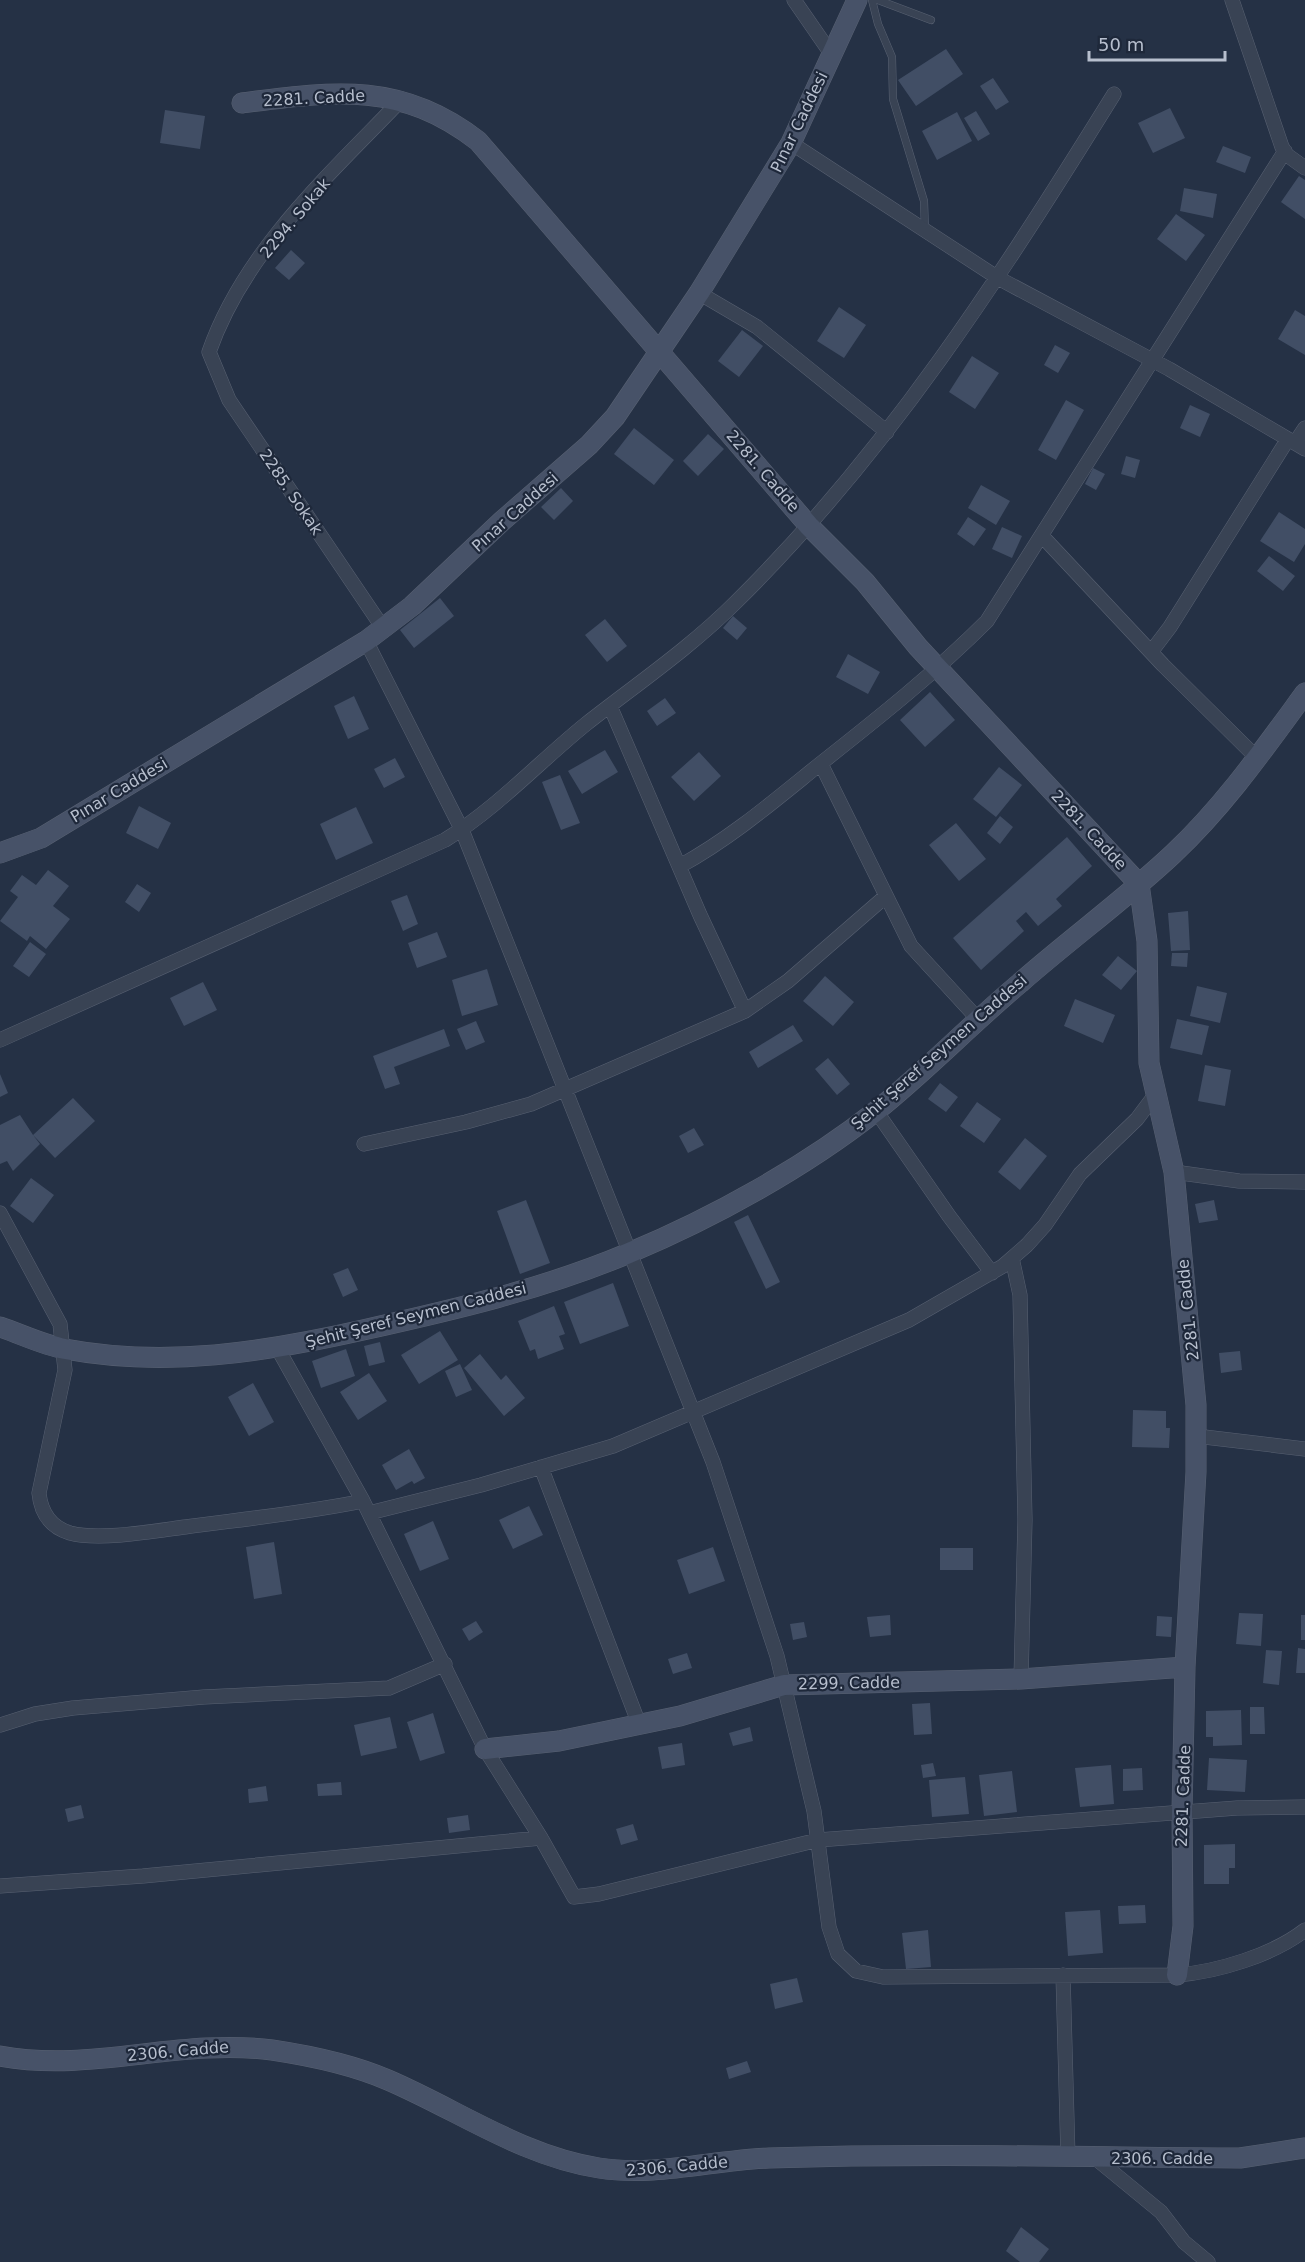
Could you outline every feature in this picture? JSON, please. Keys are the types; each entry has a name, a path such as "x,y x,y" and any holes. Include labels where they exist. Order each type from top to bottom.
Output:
{"street":[{"path":"794,0 832,54"},
{"name":"Pınar Caddesi","path":"0,853 41,838 366,640 412,606 502,521 589,446 620,410 699,293 791,143 857,0"},
{"path":"1232,0 1285,151 1305,168"},
{"name":"2281. Cadde","path":"243,103 336,94 376,95 402,99 443,117 478,141 809,526 865,582 937,667 1139,884 1147,941 1149,1063 1174,1172 1194,1360 1196,1436 1185,1667 1182,1812 1183,1926 1177,1975"},
{"path":"0,1040 414,855 462,830 610,706 672,659 727,611 809,526 887,432 966,327 1114,94"},
{"name":"2294. Sokak","path":"209,352 230,307 278,234 296,211 402,99"},
{"path":"791,143 998,278 1151,359 1296,444"},
{"path":"680,866 733,835 937,667 987,621 1285,151"},
{"path":"699,293 757,327 887,432"},
{"name":"2285. Sokak","path":"209,352 229,400 383,628"},
{"path":"1151,652 1305,428"},
{"path":"1042,537 1151,652 1257,758"},
{"path":"366,640 462,830 713,1462 762,1609 784,1685 814,1811 830,1927 838,1954 856,1971 883,1977 1177,1975 1209,1972 1275,1949 1305,1930"},
{"name":"Şehit Şeref Seymen Caddesi","path":"0,1327 63,1349 141,1357 190,1358 278,1349 459,1308 568,1276 629,1253 734,1201 786,1171 876,1111 977,1018 1175,852 1219,805 1305,693"},
{"path":"610,706 745,1011"},
{"path":"821,764 911,946 977,1018"},
{"path":"364,1144 466,1122 565,1090 745,1011 788,981 886,896"},
{"path":"0,1213 60,1324 65,1370 39,1493 43,1514 68,1532 78,1535 138,1533 366,1507 540,1467 613,1446 694,1413 909,1320 992,1273 1012,1258 1045,1225 1080,1174 1137,1119 1155,1095"},
{"path":"876,1111 992,1273"},
{"path":"1174,1172 1239,1181 1305,1182"},
{"path":"1012,1258 1020,1295 1025,1508 1021,1679"},
{"path":"278,1349 366,1507 485,1749 541,1838 574,1897 598,1894 818,1840 1182,1812 1305,1807"},
{"path":"1196,1436 1305,1449"},
{"path":"540,1467 639,1725"},
{"path":"0,1725 35,1714 73,1708 204,1697 389,1688 445,1664"},
{"name":"2299. Cadde","path":"485,1749 559,1742 639,1725 680,1716 784,1685 1021,1679 1185,1667"},
{"path":"0,1886 541,1838"},
{"path":"1063,1975 1068,2157"},
{"name":"2306. Cadde","path":"0,2056 64,2062 203,2046 234,2046 299,2054 372,2073 544,2154 572,2163 628,2171 766,2158 1240,2158 1305,2148"},
{"path":"1094,2157 1161,2212 1184,2242 1208,2262"}],"lane":[{"path":"873,0 878,24 892,57 893,99 924,201 925,230"},
{"path":"878,0 931,20"}],"building":[{"path":"946,49 963,74 916,106 898,80"},
{"path":"993,78 1009,102 996,110 980,86"},
{"path":"1170,108 1185,138 1153,153 1138,123"},
{"path":"165,110 205,116 200,149 160,143"},
{"path":"976,111 990,134 978,141 964,118"},
{"path":"957,112 972,141 937,160 922,131"},
{"path":"1223,146 1251,157 1245,173 1216,162"},
{"path":"1299,176 1305,180 1305,219 1281,202"},
{"path":"1184,188 1217,194 1213,218 1180,211"},
{"path":"1176,214 1205,235 1186,261 1157,239"},
{"path":"291,250 305,263 289,280 275,268"},
{"path":"839,307 866,325 844,358 817,341"},
{"path":"1295,310 1305,316 1305,355 1278,339"},
{"path":"742,330 763,346 739,377 718,361"},
{"path":"1055,345 1070,353 1058,373 1044,365"},
{"path":"972,356 999,373 975,409 949,392"},
{"path":"1066,400 1084,410 1056,460 1038,450"},
{"path":"1190,405 1210,414 1200,437 1180,428"},
{"path":"634,428 674,460 654,485 614,454"},
{"path":"708,434 724,449 698,476 683,461"},
{"path":"1126,456 1140,460 1135,478 1121,474"},
{"path":"1093,468 1105,474 1096,490 1085,484"},
{"path":"981,485 1010,501 996,525 968,508"},
{"path":"561,488 573,501 554,520 541,507"},
{"path":"1279,512 1305,529 1305,544 1294,562 1260,541"},
{"path":"968,517 986,529 974,546 957,534"},
{"path":"1002,527 1022,536 1012,558 992,549"},
{"path":"1269,556 1295,576 1283,591 1257,571"},
{"path":"440,598 454,616 414,648 400,630"},
{"path":"733,616 747,628 737,640 723,628"},
{"path":"605,619 627,646 607,662 585,635"},
{"path":"848,654 880,672 868,694 836,677"},
{"path":"930,692 955,720 925,747 900,720"},
{"path":"354,696 369,729 348,739 334,706"},
{"path":"665,698 676,713 657,726 647,711"},
{"path":"605,750 618,772 582,794 568,771"},
{"path":"699,752 721,776 694,801 671,777"},
{"path":"395,758 405,777 384,788 374,769"},
{"path":"999,767 1022,785 996,817 973,799"},
{"path":"560,775 580,823 561,830 542,782"},
{"path":"139,806 171,823 158,849 126,833"},
{"path":"356,807 373,843 336,860 320,824"},
{"path":"1000,816 1013,827 1000,844 987,833"},
{"path":"956,823 986,859 959,881 929,845"},
{"path":"1067,837 1092,866 1056,899 1062,906 1038,926 1026,912 1016,921 1024,931 981,970 953,938"},
{"path":"48,870 69,886 53,906 70,919 46,949 30,936 27,941 0,921 18,897 10,891 22,875 36,885"},
{"path":"137,884 151,893 139,912 125,902"},
{"path":"407,895 418,924 403,931 391,901"},
{"path":"1188,911 1190,950 1171,951 1168,913"},
{"path":"437,932 447,957 417,968 408,943"},
{"path":"30,942 46,954 29,977 13,966"},
{"path":"1172,953 1188,953 1187,967 1171,966"},
{"path":"1118,956 1137,971 1121,990 1102,975"},
{"path":"487,969 498,1005 462,1016 452,980"},
{"path":"825,976 854,1002 833,1026 803,1001"},
{"path":"203,982 217,1010 184,1026 170,998"},
{"path":"1197,986 1227,993 1220,1023 1190,1016"},
{"path":"1075,999 1115,1015 1103,1043 1064,1026"},
{"path":"1177,1019 1209,1026 1202,1055 1170,1048"},
{"path":"476,1021 485,1042 466,1050 457,1029"},
{"path":"793,1025 803,1041 758,1068 749,1052"},
{"path":"444,1029 450,1046 394,1067 400,1084 385,1089 373,1056"},
{"path":"828,1058 850,1084 837,1095 815,1069"},
{"path":"1205,1065 1231,1070 1225,1106 1198,1101"},
{"path":"0,1074 8,1093 0,1097"},
{"path":"940,1083 958,1097 946,1112 928,1099"},
{"path":"73,1098 95,1121 55,1158 33,1135"},
{"path":"977,1102 1001,1119 984,1143 960,1126"},
{"path":"20,1115 40,1144 13,1171 7,1161 0,1164 0,1125"},
{"path":"694,1128 704,1145 688,1153 679,1136"},
{"path":"1025,1138 1047,1156 1020,1190 998,1172"},
{"path":"31,1178 54,1195 33,1223 10,1206"},
{"path":"526,1200 550,1263 520,1274 497,1211"},
{"path":"1214,1200 1218,1220 1199,1223 1195,1204"},
{"path":"748,1215 780,1282 766,1289 734,1222"},
{"path":"348,1268 358,1290 343,1297 333,1274"},
{"path":"613,1283 629,1326 580,1344 564,1302"},
{"path":"554,1306 565,1334 559,1336 564,1349 538,1359 535,1349 530,1351 518,1321"},
{"path":"440,1331 458,1360 419,1384 401,1355"},
{"path":"380,1342 385,1362 369,1366 364,1346"},
{"path":"346,1349 355,1376 321,1388 312,1361"},
{"path":"1240,1351 1242,1370 1221,1373 1219,1353"},
{"path":"480,1354 501,1380 506,1375 525,1398 504,1416 464,1368"},
{"path":"460,1364 472,1390 456,1397 445,1371"},
{"path":"369,1373 387,1401 358,1420 340,1392"},
{"path":"253,1383 274,1422 249,1436 228,1397"},
{"path":"1133,1410 1166,1411 1166,1428 1170,1428 1169,1448 1132,1447"},
{"path":"409,1449 425,1478 414,1484 412,1481 396,1490 382,1465"},
{"path":"529,1506 543,1535 513,1549 499,1520"},
{"path":"433,1521 449,1559 420,1571 404,1534"},
{"path":"274,1542 282,1594 254,1599 246,1547"},
{"path":"713,1547 725,1581 689,1594 677,1560"},
{"path":"940,1548 973,1548 973,1570 940,1570"},
{"path":"1239,1613 1263,1614 1261,1646 1236,1644"},
{"path":"890,1615 891,1635 870,1637 867,1617"},
{"path":"1301,1615 1305,1615 1305,1640 1301,1640"},
{"path":"1157,1616 1172,1617 1171,1637 1156,1636"},
{"path":"476,1621 483,1632 469,1641 462,1629"},
{"path":"804,1622 807,1637 793,1640 790,1624"},
{"path":"1298,1648 1305,1649 1305,1673 1296,1673"},
{"path":"1266,1650 1282,1651 1279,1685 1263,1683"},
{"path":"687,1653 692,1668 673,1674 668,1659"},
{"path":"930,1703 932,1734 914,1735 912,1704"},
{"path":"1250,1707 1264,1707 1265,1734 1250,1734"},
{"path":"1241,1710 1242,1745 1213,1746 1213,1737 1206,1737 1206,1711"},
{"path":"433,1713 445,1753 420,1761 407,1722"},
{"path":"390,1717 397,1748 361,1756 354,1725"},
{"path":"750,1727 753,1741 733,1746 729,1733"},
{"path":"682,1743 685,1765 662,1769 658,1747"},
{"path":"1209,1758 1247,1760 1245,1792 1207,1790"},
{"path":"933,1763 936,1776 923,1778 921,1765"},
{"path":"1111,1765 1114,1804 1080,1807 1075,1768"},
{"path":"1142,1768 1143,1790 1123,1791 1123,1769"},
{"path":"1012,1771 1017,1812 984,1816 979,1775"},
{"path":"965,1777 969,1814 932,1817 929,1780"},
{"path":"341,1782 342,1795 318,1796 317,1784"},
{"path":"266,1786 268,1801 249,1803 248,1789"},
{"path":"81,1805 84,1818 68,1822 65,1809"},
{"path":"468,1815 470,1830 449,1833 447,1818"},
{"path":"633,1824 638,1840 621,1845 616,1829"},
{"path":"1235,1844 1235,1868 1229,1868 1229,1884 1204,1884 1204,1845"},
{"path":"1145,1905 1146,1923 1119,1924 1118,1906"},
{"path":"1100,1910 1103,1953 1068,1956 1065,1912"},
{"path":"928,1930 931,1967 906,1969 902,1933"},
{"path":"797,1978 803,2002 775,2009 770,1984"},
{"path":"747,2061 751,2072 729,2079 726,2068"},
{"path":"1021,2227 1049,2249 1039,2262 1020,2262 1006,2251"}]}
